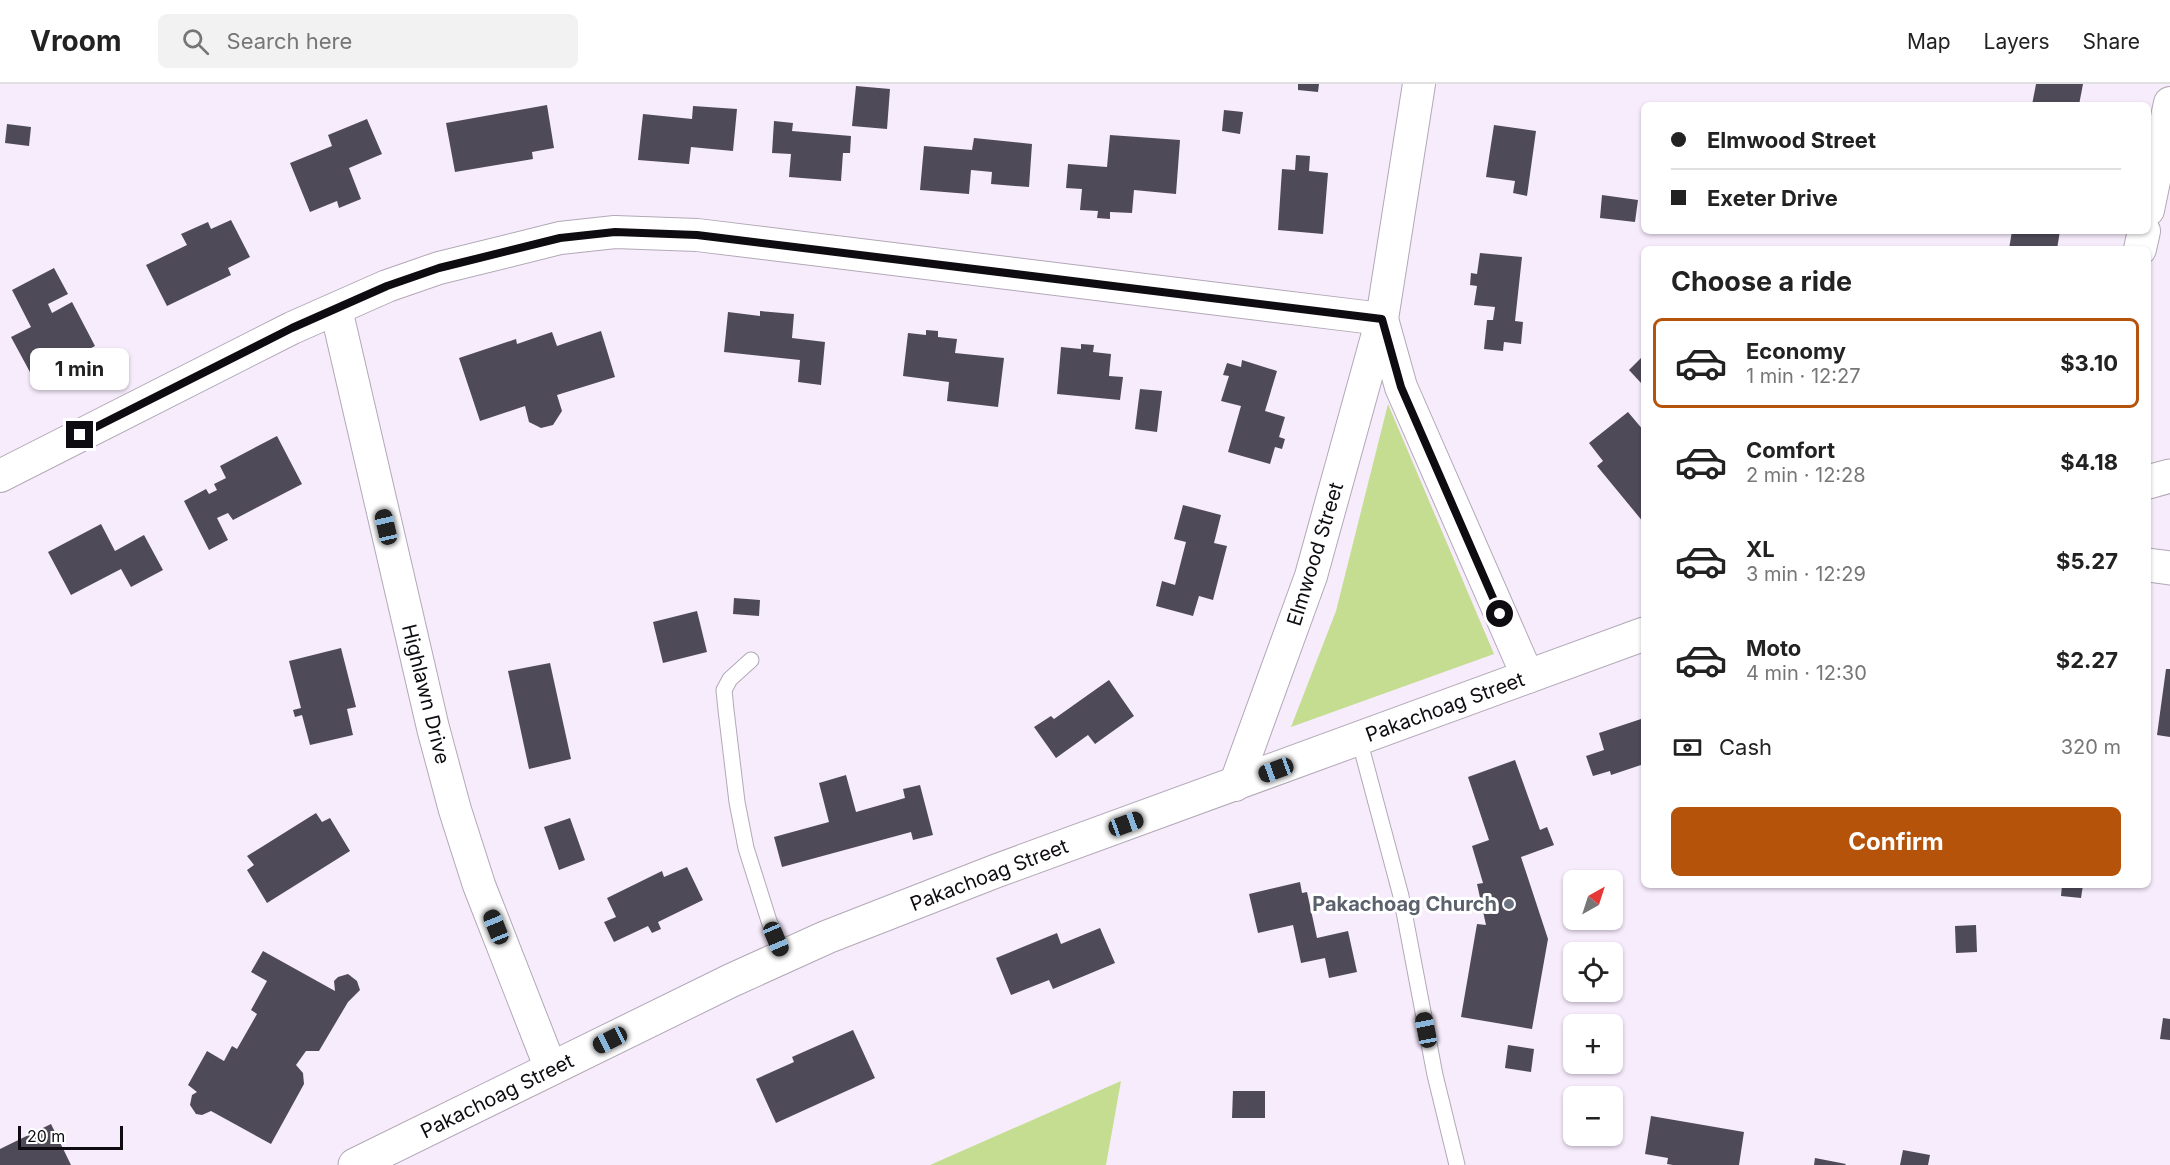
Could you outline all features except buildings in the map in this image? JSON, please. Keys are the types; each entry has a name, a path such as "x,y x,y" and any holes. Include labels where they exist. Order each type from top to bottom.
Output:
{"street":[{"name":"Elmwood Street","path":"1235,785 1311,576 1382,319 1419,84"},
{"path":"2151,195 2170,103"},
{"path":"0,476 292,328 387,286 439,268 560,238 615,232 697,235 1382,319"},
{"name":"Highlawn Drive","path":"336,309 433,728 455,810 479,885 551,1069"},
{"name":"Elmwood Street","path":"1382,319 1401,387 1527,677"},
{"path":"2151,481 2170,476"},
{"path":"2151,565 2170,568"},
{"name":"Pakachoag Street","path":"355,1165 784,956 996,871 1641,635"}],"lane":[{"path":"751,660 730,679 724,690 726,710 737,802 746,848 769,921 784,956"},
{"path":"1359,739 1401,896 1435,1075 1456,1165"}],"green space":[{"path":"1388,404 1494,654 1291,727 1336,611"},
{"path":"1121,1081 1106,1165 930,1165"}],"place":[{"name":"Pakachoag Church","path":"1509,904"}],"route":[{"path":"80,435 292,328 387,286 439,268 560,238 615,232 697,235 1382,319 1401,387 1500,614"}]}
